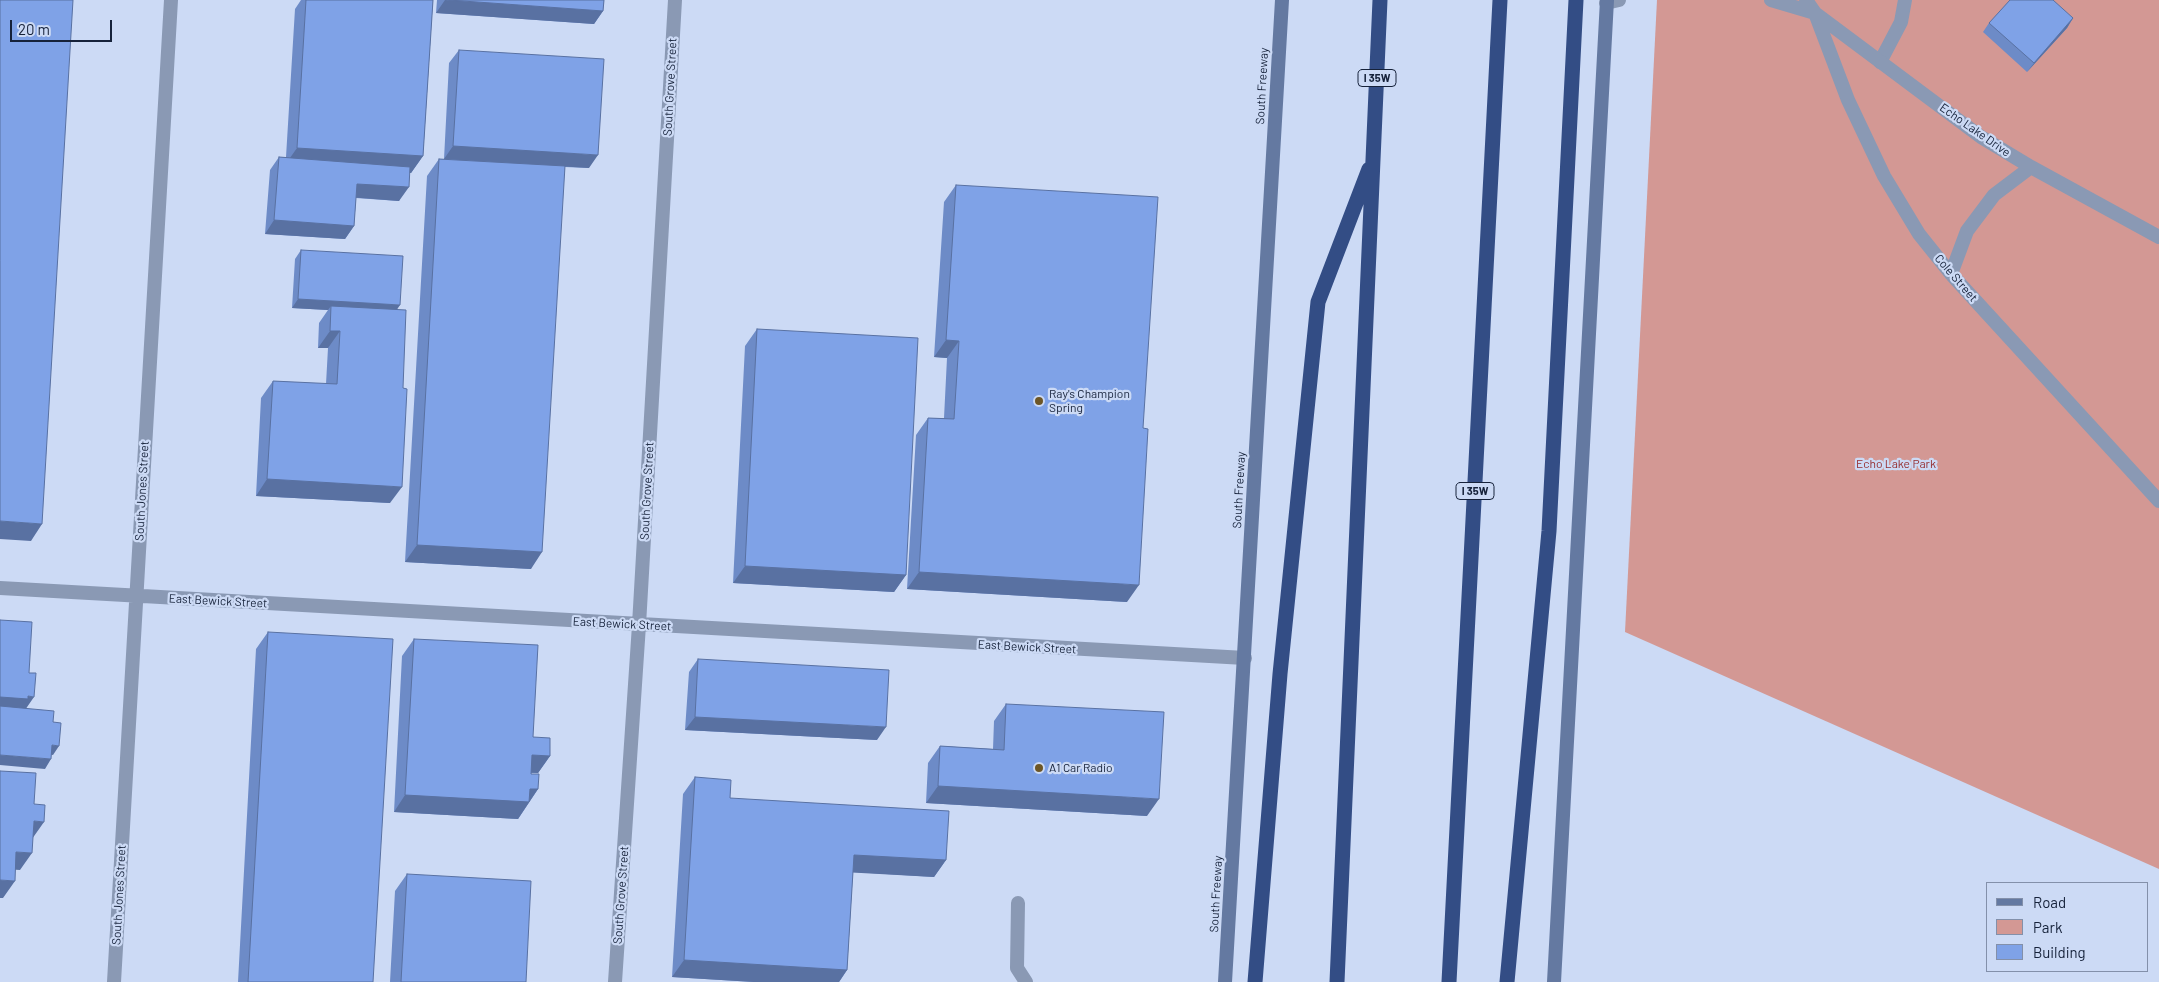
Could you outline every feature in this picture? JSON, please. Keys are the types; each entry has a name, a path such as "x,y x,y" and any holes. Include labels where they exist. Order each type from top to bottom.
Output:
{"highway":[{"name":"I 35W","path":"1336,982 1380,0"},
{"name":"I 35W","path":"1449,982 1500,0"},
{"path":"1508,982 1549,531 1576,0"},
{"path":"1254,982 1280,674 1318,302 1374,156"}],"main road":[{"name":"South Freeway","path":"1225,982 1282,0"},
{"path":"1554,982 1611,1"}],"street":[{"name":"South Jones Street","path":"114,982 171,0"},
{"name":"South Grove Street","path":"615,982 639,626 674,0"},
{"path":"1771,0 1815,13"},
{"name":"Echo Lake Drive","path":"1806,0 1815,13 1981,137 2031,167 2159,237"},
{"path":"1880,62 1901,22 1906,0"},
{"name":"Cole Street","path":"1815,13 1848,100 1884,176 1919,234 1951,274 2159,501"},
{"path":"1951,274 1967,231 1994,195 2031,167"},
{"name":"East Bewick Street","path":"0,588 639,626 1245,658"},
{"path":"1018,903 1018,968 1026,982"}],"green space":[{"name":"Echo Lake Park","path":"1657,0 2159,0 2159,869 1625,632"}],"building":[{"path":"0,0 73,0 42,524 0,521"},
{"path":"306,0 433,0 423,156 297,148"},
{"path":"449,0 604,0 603,11"},
{"path":"2010,0 2053,0 2073,18 2034,63 1989,23"},
{"path":"459,50 604,59 598,155 453,146"},
{"path":"279,157 410,167 409,187 357,184 354,226 274,220"},
{"path":"439,159 565,166 542,552 417,545"},
{"name":"Ray's Champion Spring","path":"956,185 1158,197 1143,428 1148,429 1139,585 919,572 928,418 954,419 959,341 946,340"},
{"path":"301,250 403,256 400,305 298,299"},
{"path":"331,306 406,310 403,388 407,389 402,487 267,479 273,381 337,384 340,331 330,331"},
{"path":"757,329 918,338 906,575 745,566"},
{"path":"0,620 32,622 29,673 36,673 34,697 28,696 28,699 0,697"},
{"path":"268,632 393,639 373,982 248,982"},
{"path":"414,639 538,645 533,737 550,738 550,756 532,755 531,774 539,774 538,789 530,789 529,802 405,795"},
{"path":"698,659 889,670 886,727 695,717"},
{"name":"A1 Car Radio","path":"1006,704 1164,712 1159,799 938,786 940,746 1004,750"},
{"path":"0,706 54,711 53,722 61,723 59,746 52,745 51,759 0,755"},
{"path":"0,771 36,773 34,804 45,805 44,822 34,821 32,853 16,852 15,881 0,880"},
{"path":"695,777 731,780 730,798 949,811 946,860 854,855 847,970 684,960"},
{"path":"407,874 531,881 526,982 401,982"}],"place":[{"name":"Ray's Champion Spring","path":"1039,401"},
{"name":"A1 Car Radio","path":"1039,768"}]}
